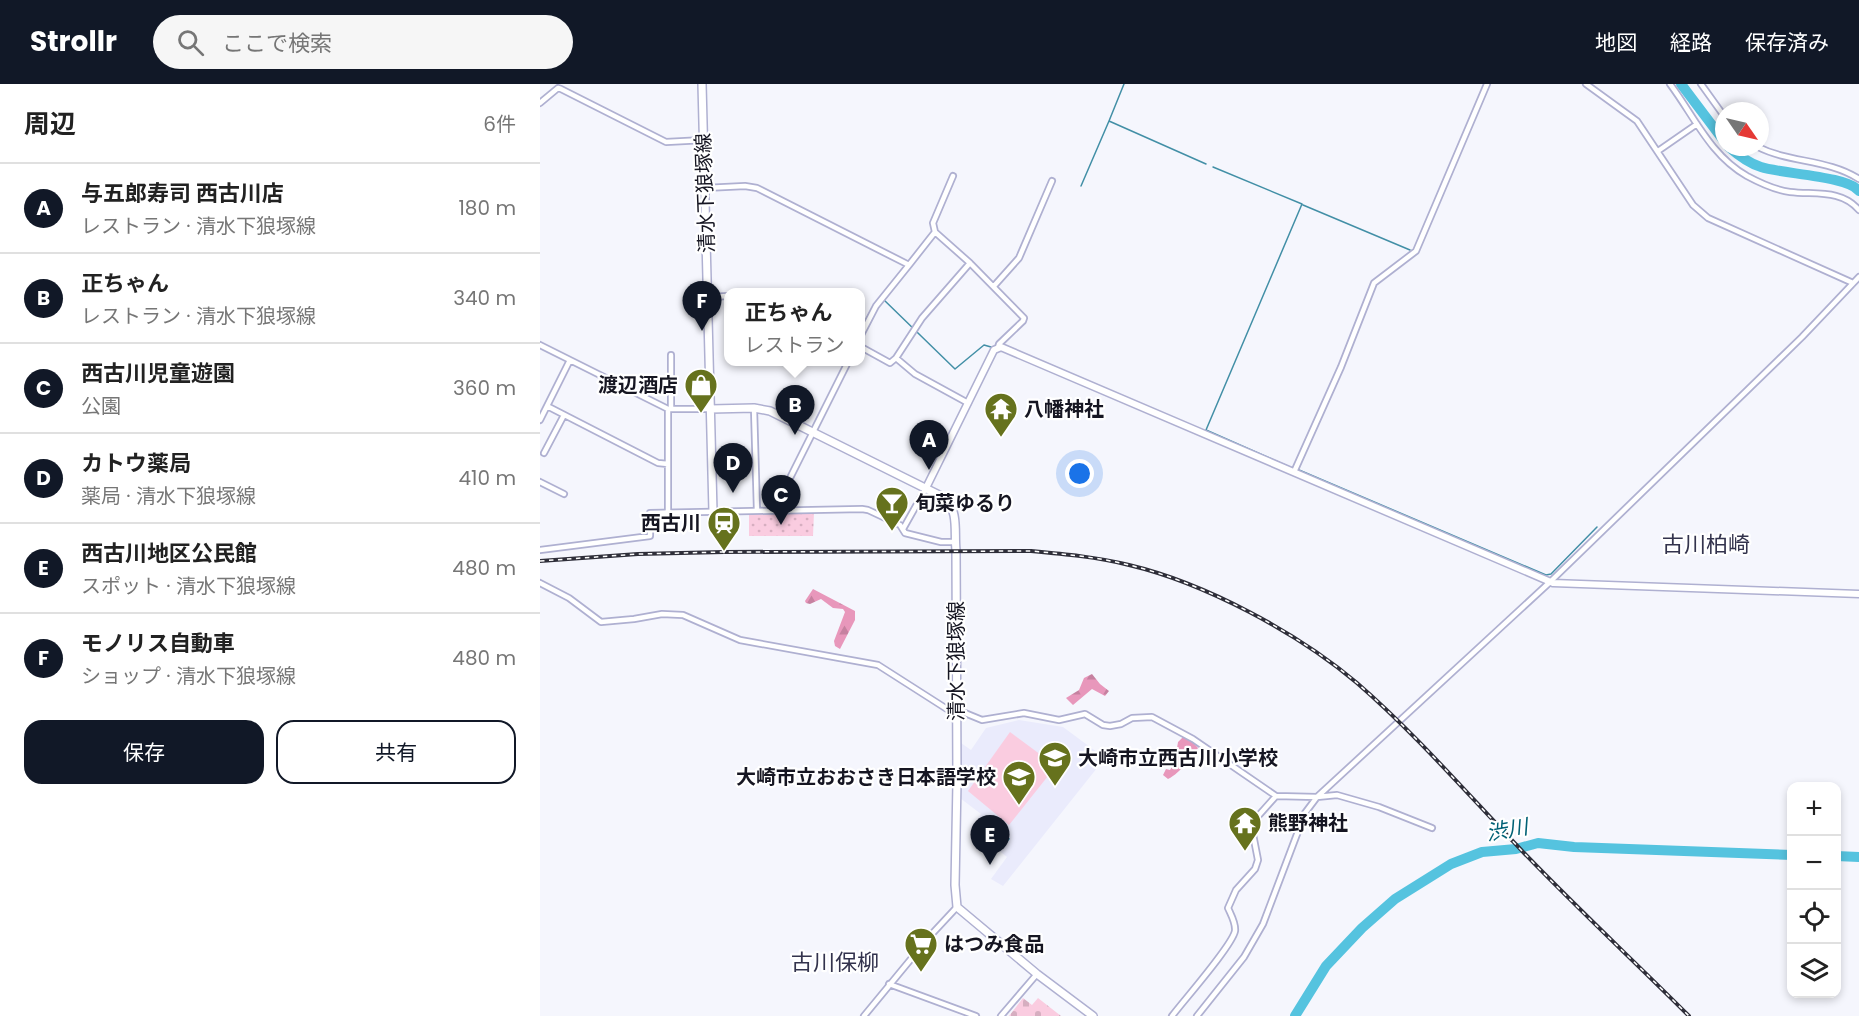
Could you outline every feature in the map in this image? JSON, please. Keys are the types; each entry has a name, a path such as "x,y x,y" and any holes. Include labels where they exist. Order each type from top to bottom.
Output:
{"main road":[{"name":"清水下狼塚線","path":"702,84 713,512"},
{"name":"清水下狼塚線","path":"711,409 754,408 771,411 945,498 951,506 955,517 955,885 957,907"},
{"path":"957,907 1037,974 1093,1016"}],"street":[{"path":"1294,472 1341,367 1374,284 1416,251 1487,84"},
{"path":"1586,84 1637,121 1693,205 1708,218 1853,283"},
{"path":"1670,84 1719,154 1747,176 1780,190 1839,196 1859,210"},
{"path":"1701,84 1715,103"},
{"path":"540,103 558,88 666,142 704,140"},
{"path":"1658,151 1697,124"},
{"path":"1769,151 1835,168 1859,179"},
{"path":"903,529 926,488 994,350 1024,318 994,286 935,232 933,223 953,176"},
{"path":"994,286 1019,258 1052,181"},
{"path":"705,188 745,186 757,188 909,265"},
{"path":"865,327 876,306 935,232"},
{"path":"865,349 890,363 896,358 914,329 970,263"},
{"path":"1197,1016 1254,941 1263,924 1305,813 1317,797 1550,582 1802,336 1859,277"},
{"path":"708,297 724,296"},
{"path":"540,345 669,409 711,409"},
{"path":"998,348 1001,347 1550,582 1859,594"},
{"path":"668,513 671,355"},
{"path":"896,358 915,374 968,403"},
{"path":"540,420 570,360"},
{"path":"774,510 846,366"},
{"path":"547,406 658,463 668,464"},
{"path":"754,408 757,511"},
{"path":"544,453 564,415"},
{"path":"540,482 564,494"},
{"path":"540,550 650,536 650,513 774,510 868,510 900,525 905,533 932,540 955,542"},
{"path":"540,583 569,598 601,622 662,614 684,615 740,640 878,665 956,714 960,711 982,720 1024,713 1059,720 1085,714 1103,725 1110,726 1121,724 1132,718 1152,717 1193,739 1276,796 1337,795 1378,807 1432,828"},
{"path":"1172,1016 1235,932 1234,921 1228,908 1236,890 1255,869 1258,860 1251,824 1276,796"},
{"path":"864,1016 957,907"},
{"path":"1001,1016 1037,974"},
{"path":"890,984 976,1016"}],"shaded area":[{"name":"大崎市立おおさき日本語学校","path":"1019,720 1063,727 1105,758 1003,886 991,879 1007,857 972,829 981,814 960,798 961,743 971,750 986,728"}],"green space":[{"path":"814,512 813,536 749,536 749,513"},
{"path":"813,589 855,611 855,620 840,649 835,646 834,641 845,612 843,609 833,608 821,599 810,604 806,603"},
{"path":"1092,674 1109,691 1105,696 1092,689 1073,705 1066,698 1079,690 1084,678"},
{"path":"1010,732 1056,766 1009,825 968,791"},
{"path":"1183,737 1192,741 1198,748 1180,770 1168,779 1163,775 1166,769 1170,770 1181,753 1177,748 1178,742"},
{"path":"1023,998 1032,1005 1038,998 1061,1016 1009,1016"}],"water":[{"path":"993,827 1009,839 1003,847 987,834"}],"waterway":[{"path":"1124,84 1109,121 1206,164"},
{"path":"1681,84 1715,129"},
{"path":"1081,186 1109,121"},
{"path":"1740,156 1761,167 1842,182 1859,191"},
{"path":"1213,167 1302,204 1206,430 1292,468"},
{"path":"1303,205 1410,250"},
{"path":"883,299 955,369 984,345 991,347"},
{"path":"1299,470 1546,575 1551,574 1597,527"},
{"name":"渋川","path":"1295,1016 1326,966 1362,928 1395,899 1451,864 1482,852 1516,849 1538,843 1574,847 1787,855"},
{"name":"渋川","path":"1841,856 1859,857"}],"railway":[{"path":"540,561 638,554 724,552 1031,551 1117,562 1188,584 1279,628 1357,683 1401,723 1545,875 1689,1016"}],"place":[{"name":"モノリス自動車","path":"702,331"},
{"name":"渡辺酒店","path":"701,414"},
{"name":"正ちゃん","path":"795,435"},
{"name":"八幡神社","path":"1001,438"},
{"name":"与五郎寿司 西古川店","path":"929,470"},
{"name":"カトウ薬局","path":"733,493"},
{"name":"西古川児童遊園","path":"781,525"},
{"name":"旬菜ゆるり","path":"892,532"},
{"name":"西古川","path":"724,552"},
{"name":"大崎市立西古川小学校","path":"1055,787"},
{"name":"大崎市立おおさき日本語学校","path":"1019,806"},
{"name":"熊野神社","path":"1245,852"},
{"name":"西古川地区公民館","path":"990,865"},
{"name":"はつみ食品","path":"921,973"}],"district":[{"name":"古川柏崎","path":"1706,544"},
{"name":"古川保柳","path":"835,962"}]}
